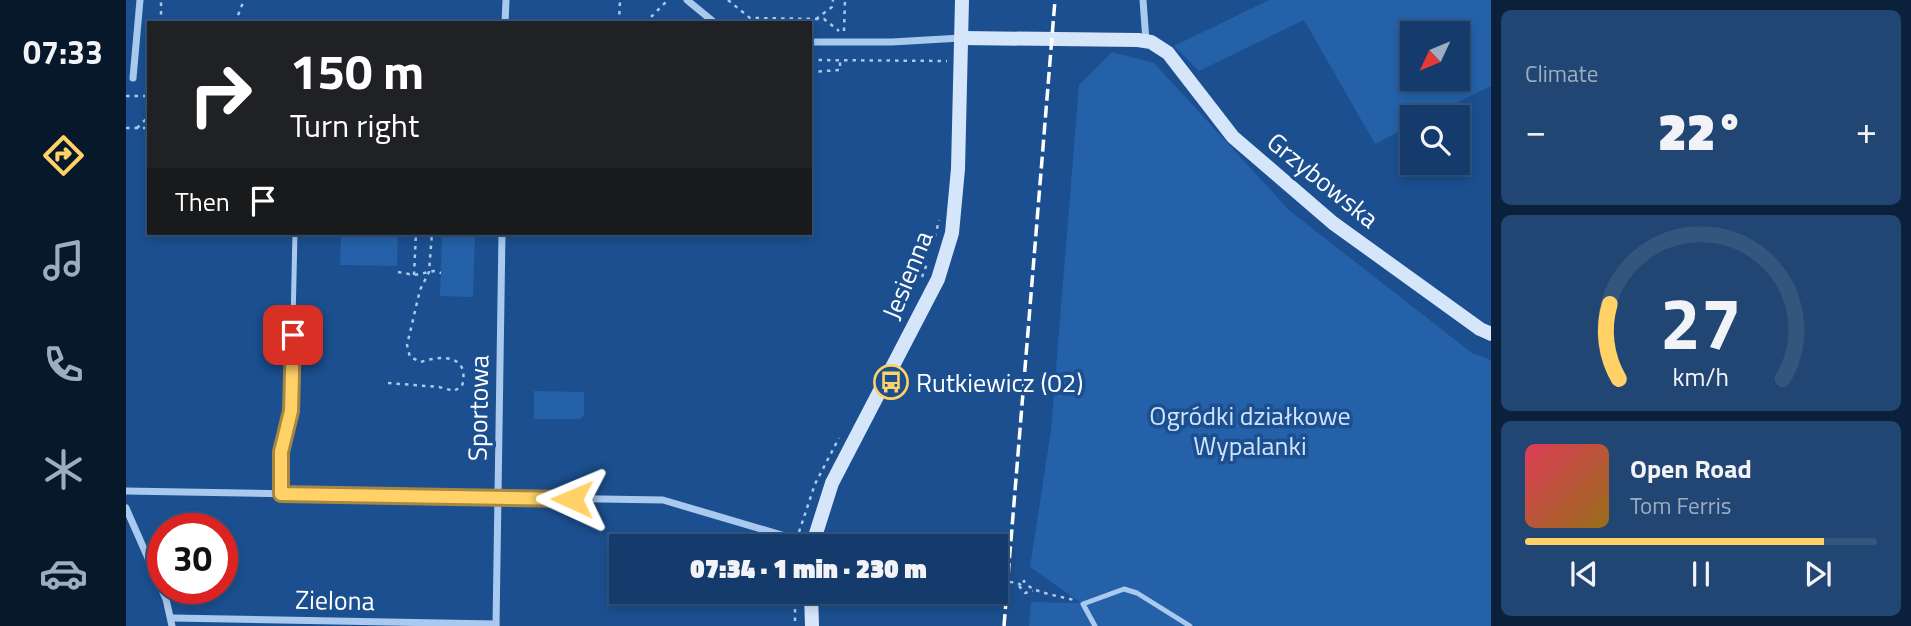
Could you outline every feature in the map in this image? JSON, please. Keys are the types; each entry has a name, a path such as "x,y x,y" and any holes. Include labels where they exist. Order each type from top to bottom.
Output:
{"street":[{"path":"133,78 140,0"},
{"path":"505,21 506,0"},
{"path":"687,0 713,21"},
{"name":"Jesienna","path":"815,534 832,483 938,279 952,233 958,169 962,0"},
{"path":"812,42 892,42 962,38 1146,41 1143,0"},
{"name":"Grzybowska","path":"1146,41 1168,53 1233,137 1333,223 1480,329 1491,334"},
{"name":"Sportowa","path":"496,625 502,235"},
{"path":"126,491 663,500 787,534"},
{"path":"126,508 166,599 172,622"},
{"path":"811,604 812,626"},
{"name":"Zielona","path":"172,622 496,625"}],"lane":[{"path":"281,494 281,452 291,411 295,235"},
{"path":"1095,626 1083,604 1124,589 1137,593 1191,626"}],"path":[{"path":"161,0 161,21"},
{"path":"236,21 244,0"},
{"path":"619,21 620,0"},
{"path":"647,21 668,0"},
{"path":"728,0 750,18 824,19 844,35 845,0"},
{"path":"816,19 832,7 832,0"},
{"path":"138,22 147,22"},
{"path":"812,60 948,61 947,55"},
{"path":"812,72 840,70 840,60"},
{"path":"126,96 147,96"},
{"path":"137,128 147,118"},
{"path":"126,128 147,128"},
{"path":"935,241 941,209"},
{"path":"414,275 416,235"},
{"path":"432,235 432,272"},
{"path":"920,283 931,251"},
{"path":"388,383 439,387 454,391 463,386 466,373 461,364 452,359 432,358 421,362 410,357 407,345 420,290 432,272 441,267"},
{"path":"398,272 414,275 441,273"},
{"path":"799,532 815,484 841,435"},
{"path":"1019,586 1022,586 1024,581 1026,587 1034,591 1059,595 1083,604"},
{"path":"1008,582 1018,583 1025,593 1034,591"},
{"path":"794,604 795,626"}],"green space":[{"path":"1269,0 1491,0 1491,86 1452,105 1400,105 1400,131 1375,144 1304,20 1199,71 1174,46"},
{"name":"Ogródki działkowe Wypalanki","path":"1112,52 1154,63 1290,211 1472,353 1491,360 1491,626 1029,626 1031,602 1081,603 1030,567 1051,430 1079,85"},
{"path":"341,235 398,235 397,266 340,265"},
{"path":"442,235 475,235 473,297 440,296"},
{"path":"534,391 584,392 584,415 580,419 534,419"}],"railway":[{"path":"1004,626 1055,0"}],"place":[{"name":"Rutkiewicz (02)","path":"891,382"}],"route":[{"path":"293,335 291,411 283,435 281,494 572,499"}]}
